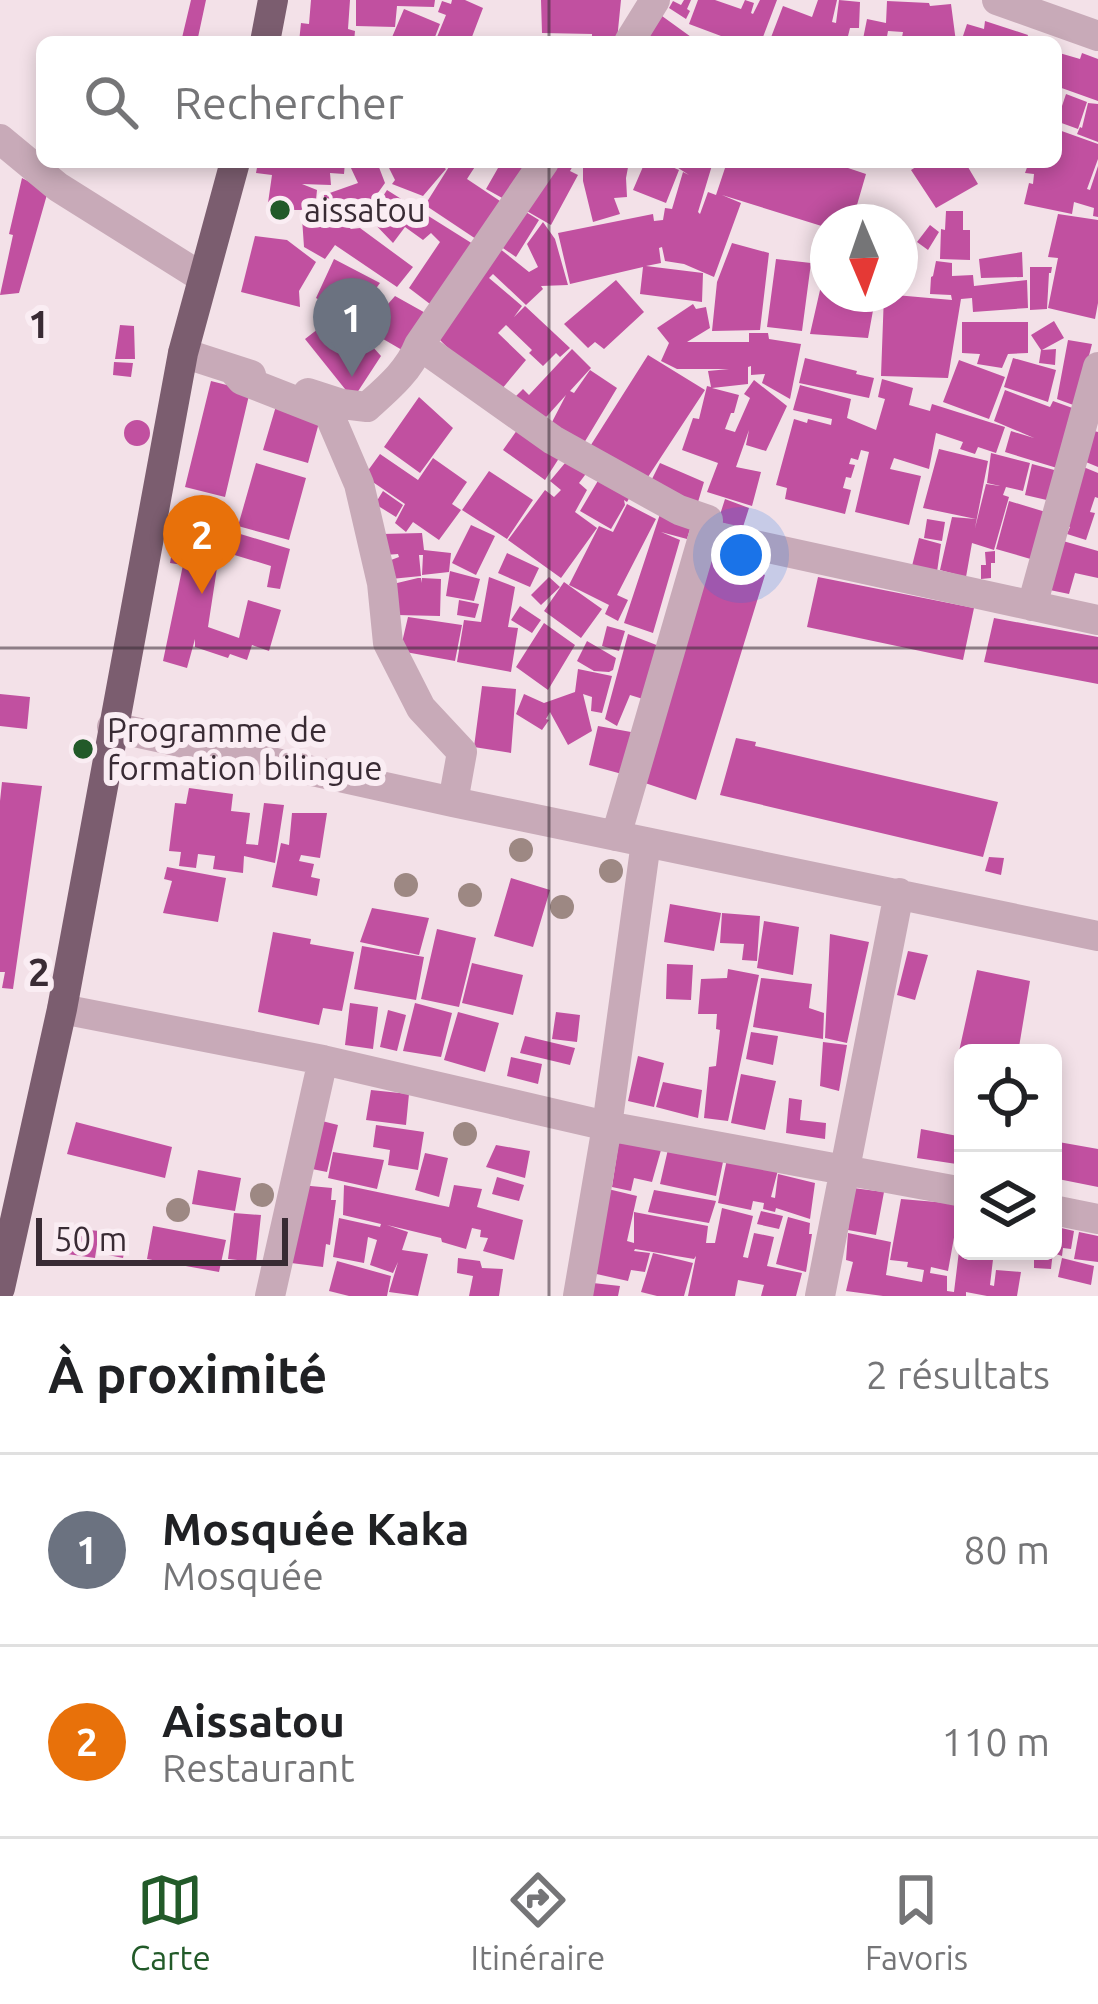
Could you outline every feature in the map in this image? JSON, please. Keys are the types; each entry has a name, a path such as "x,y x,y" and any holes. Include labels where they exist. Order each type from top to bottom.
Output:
{"main road":[{"path":"266,36 273,0"},
{"path":"0,1288 62,1009 184,353 233,168"}],"street":[{"path":"633,36 655,0"},
{"path":"1005,1 1098,36"},
{"path":"0,139 58,187 203,278"},
{"path":"184,353 342,404 367,407 413,360 540,168"},
{"path":"419,345 554,440 679,510 708,520 631,839 607,1126 578,1296"},
{"path":"1032,606 1098,367"},
{"path":"234,370 242,380 328,413 359,484 382,583 388,643 421,708 462,752 453,802"},
{"path":"704,534 1098,620"},
{"path":"112,727 1098,936"},
{"path":"820,1296 899,893"},
{"path":"62,1009 323,1060 607,1126 954,1190"},
{"path":"270,1296 323,1060"},
{"path":"1062,1212 1098,1219"}],"building":[{"path":"191,0 206,0 198,36 182,36"},
{"path":"311,0 350,0 348,29 355,31 355,36 300,36 301,23 309,24"},
{"path":"356,0 435,0 434,7 397,6 395,27 356,26"},
{"path":"465,0 483,8 472,36 437,36 446,15 438,12 442,1"},
{"path":"541,0 621,0 617,36 542,33"},
{"path":"691,0 686,19 669,8 673,1 681,5"},
{"path":"698,0 741,9 745,0 754,3 753,14 760,0 777,0 763,36 721,36 689,24"},
{"path":"818,0 837,0 832,22 836,23 839,0 860,2 859,28 850,28 848,36 772,36 783,6 812,17"},
{"path":"887,1 951,4 955,36 902,36 903,32 888,31 887,36 864,36 867,19 886,23"},
{"path":"404,9 440,24 435,36 393,36"},
{"path":"662,16 690,36 648,36"},
{"path":"985,21 1028,35 963,36 967,24 984,29"},
{"path":"1082,53 1098,59 1098,101 1062,88 1062,54 1080,59"},
{"path":"1066,94 1087,102 1078,129 1062,123"},
{"path":"1088,103 1098,104 1098,142 1077,134"},
{"path":"1062,131 1098,144 1087,189 1098,166 1098,217 1093,216 1094,208 1074,202 1072,214 1024,204 1034,174 1025,173 1027,168 1062,168"},
{"path":"257,168 344,168 344,174 330,173 331,185 302,184 317,190 316,200 303,204 303,210 267,210 272,175 256,173"},
{"path":"351,168 379,168 385,183 347,226 360,228 413,267 397,287 335,245 325,259 304,247 302,218 335,219 326,213 324,195 358,183"},
{"path":"389,168 446,169 423,196 392,184 395,180"},
{"path":"448,168 474,168 467,179 503,203 479,241 425,205"},
{"path":"498,168 524,168 504,199 486,189"},
{"path":"549,168 572,168 578,175 551,225 518,206"},
{"path":"583,168 628,168 627,197 614,198 620,214 593,222"},
{"path":"642,168 679,170 666,203 633,190"},
{"path":"678,168 711,168 700,214 708,192 716,195 725,168 848,168 866,174 857,204 810,204 810,222 722,195 741,203 714,277 684,264 665,261 662,247 661,263 646,266 703,273 702,302 640,294 643,267 570,284 558,233 653,214 654,221 663,220 665,208 672,209 683,172 689,175"},
{"path":"969,168 978,184 936,208 911,170"},
{"path":"22,178 48,191 19,293 0,295 13,235 9,234"},
{"path":"387,190 473,244 430,304 409,288 440,242 431,233 423,240 405,227 393,243 369,218"},
{"path":"521,209 539,220 516,257 500,246"},
{"path":"946,211 963,211 963,230 970,230 970,260 940,259"},
{"path":"1058,214 1098,220 1095,319 1048,308 1058,258 1048,257"},
{"path":"543,222 555,239 568,285 541,286 526,305 493,274 489,278 522,306 514,317 525,306 570,348 560,357 556,353 543,366 506,325 498,333 526,360 496,396 433,333 499,248 529,272 538,267 527,244"},
{"path":"930,225 939,232 928,250 918,241"},
{"path":"255,236 287,240 316,262 299,291 300,307 241,292"},
{"path":"732,243 769,253 760,330 712,331 717,282"},
{"path":"1022,252 1023,277 981,278 979,259"},
{"path":"334,259 380,283 353,320 316,298"},
{"path":"776,259 810,263 802,331 767,327"},
{"path":"936,261 952,263 952,276 973,275 974,286 1027,280 1028,308 973,312 972,298 961,299 948,378 881,376 883,312 918,312 918,297 952,300 951,295 930,294"},
{"path":"1030,267 1052,267 1047,309 1030,310"},
{"path":"616,280 644,312 604,349 595,342 588,348 564,324"},
{"path":"395,296 429,315 402,350 366,329"},
{"path":"693,304 696,309 706,307 710,328 687,342 749,342 749,333 768,333 769,339 801,344 790,399 762,383 765,374 751,375 751,366 748,384 712,388 739,395 725,429 735,432 750,398 744,394 754,380 787,406 766,451 746,445 749,430 736,467 761,472 752,506 707,492 718,463 682,450 693,418 699,419 707,386 711,387 708,371 729,369 677,369 661,361 669,343 657,328"},
{"path":"815,312 873,312 868,338 810,334"},
{"path":"336,315 381,356 353,399 305,339"},
{"path":"1054,321 1064,338 1042,350 1056,349 1055,365 1039,363 1041,350 1031,335"},
{"path":"962,322 1028,322 1028,353 1008,354 1002,368 977,364 980,354 962,353"},
{"path":"120,325 134,326 135,359 115,359"},
{"path":"1068,340 1092,344 1076,406 1057,399"},
{"path":"572,349 591,368 570,391 574,393 590,370 617,388 584,443 551,424 566,395 539,425 513,399 523,389 529,395"},
{"path":"648,355 705,390 644,483 589,448"},
{"path":"805,358 874,378 869,398 799,383"},
{"path":"1013,358 1056,370 1048,402 1004,387"},
{"path":"959,360 1005,377 989,419 943,402"},
{"path":"114,362 133,363 131,377 113,375"},
{"path":"882,379 913,388 909,405 930,411 932,404 1005,427 996,453 978,447 975,454 960,449 963,442 936,433 929,469 894,458 890,469 921,476 909,525 855,512 869,452 861,450 858,460 851,458 849,464 855,465 843,488 851,490 845,514 785,499 787,488 776,485 794,419 831,425 832,419 793,410 800,385 851,399 847,418 876,430 885,399 878,397"},
{"path":"211,381 250,391 225,497 185,487"},
{"path":"1005,390 1050,407 1053,401 1078,410 1057,468 1005,452 1011,431 1034,438 994,421"},
{"path":"419,397 453,428 420,473 384,447"},
{"path":"276,406 320,419 308,463 263,450"},
{"path":"137,420 150,433 137,446 124,433"},
{"path":"522,423 563,452 545,480 503,450"},
{"path":"1094,431 1098,432 1098,467 1081,460"},
{"path":"939,449 988,461 975,528 986,484 1000,486 987,483 991,453 1030,463 1023,491 1006,487 1003,495 1009,497 994,550 972,543 966,577 940,570 952,517 976,519 923,508"},
{"path":"380,454 418,480 433,458 467,482 452,504 461,510 439,540 413,522 406,532 395,523 405,504 364,476"},
{"path":"570,457 591,467 579,483 587,490 575,512 597,528 561,578 508,540 545,490 554,497 561,490 550,481"},
{"path":"256,463 306,478 289,540 238,526"},
{"path":"660,463 704,482 695,512 646,491"},
{"path":"1032,464 1058,471 1051,501 1025,495"},
{"path":"1081,466 1098,473 1098,498 1090,512 1095,513 1086,540 1067,534 1070,527 1059,522"},
{"path":"489,471 533,500 507,539 462,510"},
{"path":"602,474 632,493 611,529 580,511"},
{"path":"383,491 403,505 396,517 375,504"},
{"path":"725,499 749,508 742,530 718,521"},
{"path":"1009,501 1049,513 1034,560 996,549"},
{"path":"627,504 656,519 617,595 628,600 618,621 605,614 609,605 569,585 599,526 613,532"},
{"path":"662,508 694,516 687,539 661,532 680,540 653,633 624,623"},
{"path":"927,519 945,522 942,541 924,538"},
{"path":"471,525 495,536 476,575 452,563"},
{"path":"224,529 290,549 280,589 267,587 271,566 218,550"},
{"path":"422,533 424,550 451,553 449,572 422,575 423,555 419,555 421,576 391,579 391,560 399,557 385,555 382,534"},
{"path":"919,538 941,544 937,572 912,566"},
{"path":"1056,539 1098,551 1098,578 1075,573 1069,594 1045,589"},
{"path":"173,546 219,555 208,627 239,638 248,600 281,610 269,651 252,645 247,660 230,654 228,658 195,647 195,639 187,668 163,661 183,565 170,563"},
{"path":"714,551 765,575 696,800 642,782"},
{"path":"995,551 991,578 981,579 985,552"},
{"path":"507,553 539,568 530,587 498,573"},
{"path":"450,571 480,579 474,601 446,596"},
{"path":"489,577 515,587 508,627 518,628 511,672 457,662 464,620 481,622"},
{"path":"549,577 560,587 541,605 531,595"},
{"path":"818,577 974,608 963,660 807,627"},
{"path":"421,578 422,583 422,578 441,579 440,616 397,615 393,584"},
{"path":"564,582 602,609 581,638 544,611"},
{"path":"459,600 479,604 475,618 457,615"},
{"path":"520,606 541,620 532,633 511,620"},
{"path":"408,617 462,625 455,661 400,651"},
{"path":"994,618 1098,637 1098,684 984,662"},
{"path":"544,623 575,645 548,690 516,667"},
{"path":"607,626 625,631 619,651 602,646"},
{"path":"628,634 659,646 643,699 630,695 617,726 605,719"},
{"path":"587,641 616,658 613,670 594,671 577,661"},
{"path":"578,669 612,676 602,713 591,711 592,697 583,694 592,731 568,745 550,712 542,730 516,714 524,694 544,703 575,692"},
{"path":"482,686 516,689 511,753 474,747"},
{"path":"0,694 30,697 27,729 0,726"},
{"path":"598,726 631,732 622,774 589,765"},
{"path":"736,738 998,802 983,857 720,795"},
{"path":"2,782 42,786 13,989 2,988 5,972 0,972"},
{"path":"189,788 233,794 231,811 250,813 246,844 258,845 264,803 284,805 275,863 244,856 243,873 213,869 215,856 198,854 196,868 179,866 181,852 169,851 175,803 186,804"},
{"path":"292,813 327,813 320,858 301,855 299,861 314,864 311,877 320,879 317,896 272,887 281,843 289,845"},
{"path":"989,857 1004,858 1001,875 985,871"},
{"path":"167,867 226,878 218,922 163,913 172,881 164,879"},
{"path":"511,878 550,890 533,947 494,936"},
{"path":"670,904 721,913 714,951 664,942"},
{"path":"372,908 429,918 419,955 360,942"},
{"path":"722,913 760,916 757,961 742,960 744,944 720,943"},
{"path":"764,921 799,927 793,975 757,968"},
{"path":"437,929 476,938 459,1007 421,999"},
{"path":"273,932 354,952 342,1011 323,1008 319,1025 258,1012"},
{"path":"830,934 869,942 847,1043 825,1038"},
{"path":"362,946 424,957 416,1000 354,989"},
{"path":"908,951 928,955 915,1000 897,995"},
{"path":"472,963 523,975 513,1015 462,1003"},
{"path":"667,964 693,965 691,1000 666,999"},
{"path":"728,969 759,975 728,1121 704,1118 709,1067 716,1066 720,1030 716,1029 717,1014 698,1014 701,979 727,978"},
{"path":"977,970 1030,981 1020,1044 961,1044"},
{"path":"761,978 812,984 809,1008 824,1013 823,1039 753,1027"},
{"path":"350,1003 378,1007 373,1049 345,1045"},
{"path":"415,1003 452,1013 441,1057 403,1051"},
{"path":"388,1010 406,1015 397,1051 380,1047"},
{"path":"458,1012 499,1023 485,1072 444,1060"},
{"path":"556,1012 580,1015 577,1042 552,1039"},
{"path":"751,1032 778,1036 773,1065 746,1059"},
{"path":"525,1036 575,1048 570,1065 520,1053"},
{"path":"823,1042 847,1045 839,1091 820,1086"},
{"path":"638,1056 664,1063 654,1107 628,1101"},
{"path":"511,1057 542,1064 538,1084 507,1076"},
{"path":"741,1074 776,1081 765,1130 731,1123"},
{"path":"663,1082 702,1090 698,1118 656,1107"},
{"path":"371,1090 409,1094 406,1125 366,1120"},
{"path":"789,1098 802,1100 800,1120 826,1123 825,1139 786,1133"},
{"path":"318,1120 338,1125 327,1172 307,1168"},
{"path":"76,1122 172,1147 165,1178 67,1154"},
{"path":"376,1125 424,1132 418,1170 388,1165 390,1150 373,1147"},
{"path":"921,1129 954,1135 954,1164 917,1158"},
{"path":"620,1134 663,1143 652,1182 634,1178 631,1191 612,1187"},
{"path":"1062,1143 1098,1149 1098,1187 1062,1180"},
{"path":"496,1145 530,1151 525,1178 486,1167"},
{"path":"669,1145 724,1157 716,1196 660,1184"},
{"path":"333,1152 384,1160 377,1189 328,1178"},
{"path":"425,1153 448,1158 439,1197 415,1190"},
{"path":"727,1159 778,1170 771,1197 775,1198 778,1174 815,1183 810,1219 776,1208 775,1212 763,1209 764,1203 753,1201 751,1210 718,1203"},
{"path":"198,1170 241,1178 235,1211 192,1204"},
{"path":"497,1177 524,1185 519,1201 492,1194"},
{"path":"300,1185 332,1188 331,1200 336,1200 323,1267 291,1263"},
{"path":"344,1185 449,1207 454,1185 482,1189 477,1207 523,1220 514,1260 483,1251 488,1238 480,1237 481,1230 472,1228 466,1249 387,1225 408,1232 402,1250 428,1254 418,1296 389,1292 398,1262 393,1273 370,1265 377,1240 368,1237 364,1263 333,1257 339,1218 381,1224 343,1215"},
{"path":"853,1188 884,1192 876,1235 848,1230"},
{"path":"608,1189 637,1196 627,1241 634,1243 634,1212 708,1226 706,1243 715,1243 722,1208 753,1216 743,1257 748,1258 754,1233 774,1237 767,1266 802,1273 796,1296 761,1296 764,1285 738,1280 735,1296 688,1296 696,1256 635,1249 650,1253 645,1272 631,1270 628,1281 592,1273"},
{"path":"654,1190 716,1201 709,1223 648,1212"},
{"path":"901,1199 954,1203 948,1271 931,1267 930,1273 947,1276 947,1291 954,1292 958,1260 993,1260 990,1285 994,1286 996,1270 1021,1272 1017,1296 966,1292 966,1296 883,1296 846,1291 853,1262 846,1260 848,1233 891,1242 886,1275 922,1282 924,1270 890,1260"},
{"path":"761,1211 783,1216 779,1229 757,1224"},
{"path":"234,1213 261,1215 256,1262 228,1259"},
{"path":"788,1217 810,1223 806,1272 776,1264"},
{"path":"153,1226 226,1240 219,1272 147,1259"},
{"path":"71,1228 99,1231 95,1258 67,1254"},
{"path":"1062,1228 1074,1231 1071,1249 1063,1248 1062,1256"},
{"path":"1079,1232 1098,1236 1098,1262 1074,1259"},
{"path":"111,1240 126,1243 123,1258 108,1255"},
{"path":"653,1253 693,1263 684,1296 641,1292"},
{"path":"458,1258 480,1261 482,1268 503,1269 499,1296 469,1296 473,1276 457,1273"},
{"path":"1062,1258 1094,1266 1091,1285 1058,1277"},
{"path":"1034,1260 1052,1260 1051,1269 1034,1268"},
{"path":"337,1261 391,1276 387,1296 329,1291"},
{"path":"593,1283 620,1286 618,1296 587,1296"}],"place":[{"name":"aissatou","path":"280,210"},
{"name":"Mosquée Kaka","path":"352,377"},
{"name":"Aissatou","path":"202,594"},
{"name":"Programme de formation bilingue","path":"83,749"}]}
